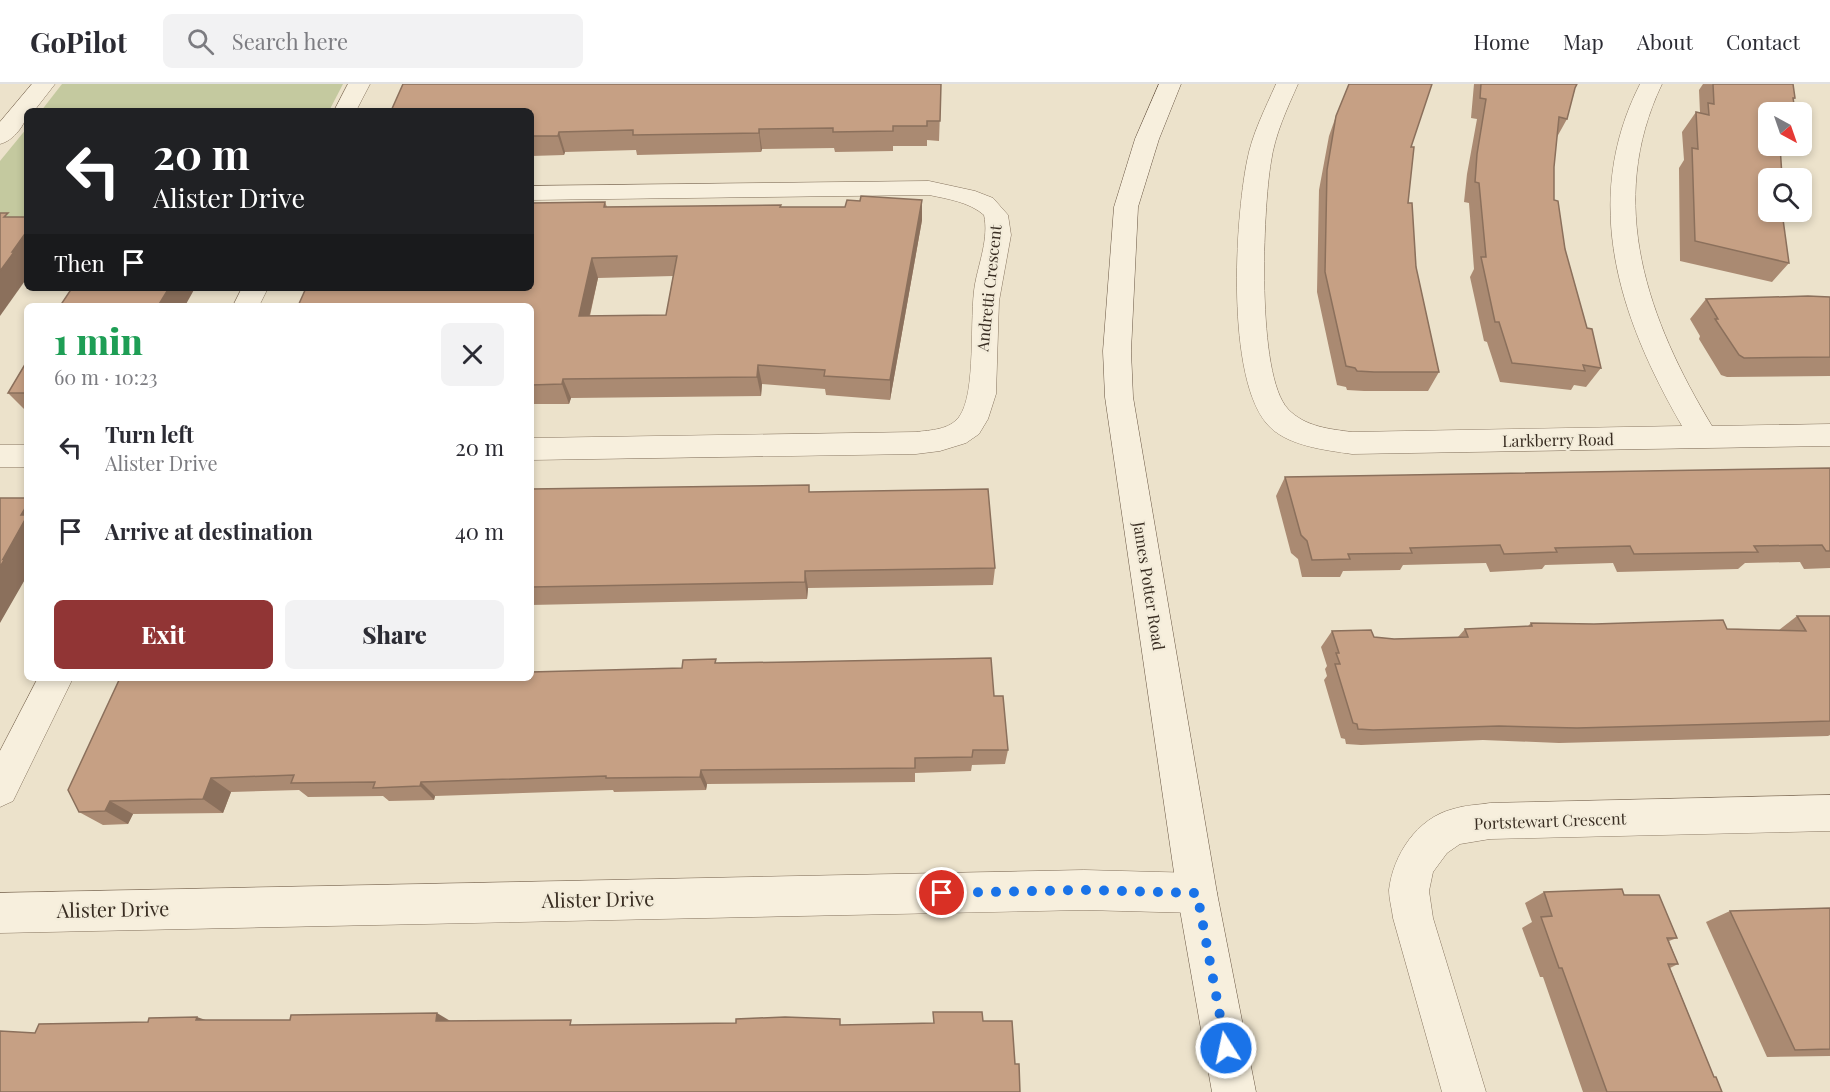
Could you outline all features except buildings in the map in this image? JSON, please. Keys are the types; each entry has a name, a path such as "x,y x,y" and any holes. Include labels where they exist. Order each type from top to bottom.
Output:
{"street":[{"path":"347,108 359,84"},
{"name":"James Potter Road","path":"1170,84 1147,139 1126,207 1117,351 1119,397 1197,893 1234,1092"},
{"name":"Larkberry Road","path":"1287,84 1269,127 1259,160 1253,202 1251,250 1253,328 1258,362 1268,404 1276,416 1289,425 1305,434 1353,443 1830,435"},
{"path":"1651,84 1636,116 1625,159 1622,192 1625,239 1640,307 1678,397 1703,437"},
{"path":"0,100 38,91"},
{"path":"0,137 38,91"},
{"name":"Andretti Crescent","path":"534,193 929,188 960,194 982,203 995,213 998,227 985,304 980,399 972,421 961,432 942,440 916,444 534,449"},
{"path":"0,456 24,456"},
{"path":"0,789 54,681"},
{"name":"Portstewart Crescent","path":"1464,1092 1413,918 1409,891 1415,864 1433,840 1452,826 1490,820 1830,813"},
{"name":"Alister Drive","path":"0,913 1084,890 1197,893"}],"green space":[{"path":"62,84 343,84 331,108 43,108"},
{"path":"24,132 24,230 0,230 0,161"}],"route":[{"path":"942,893 1084,890 1197,893 1226,1048"}]}
